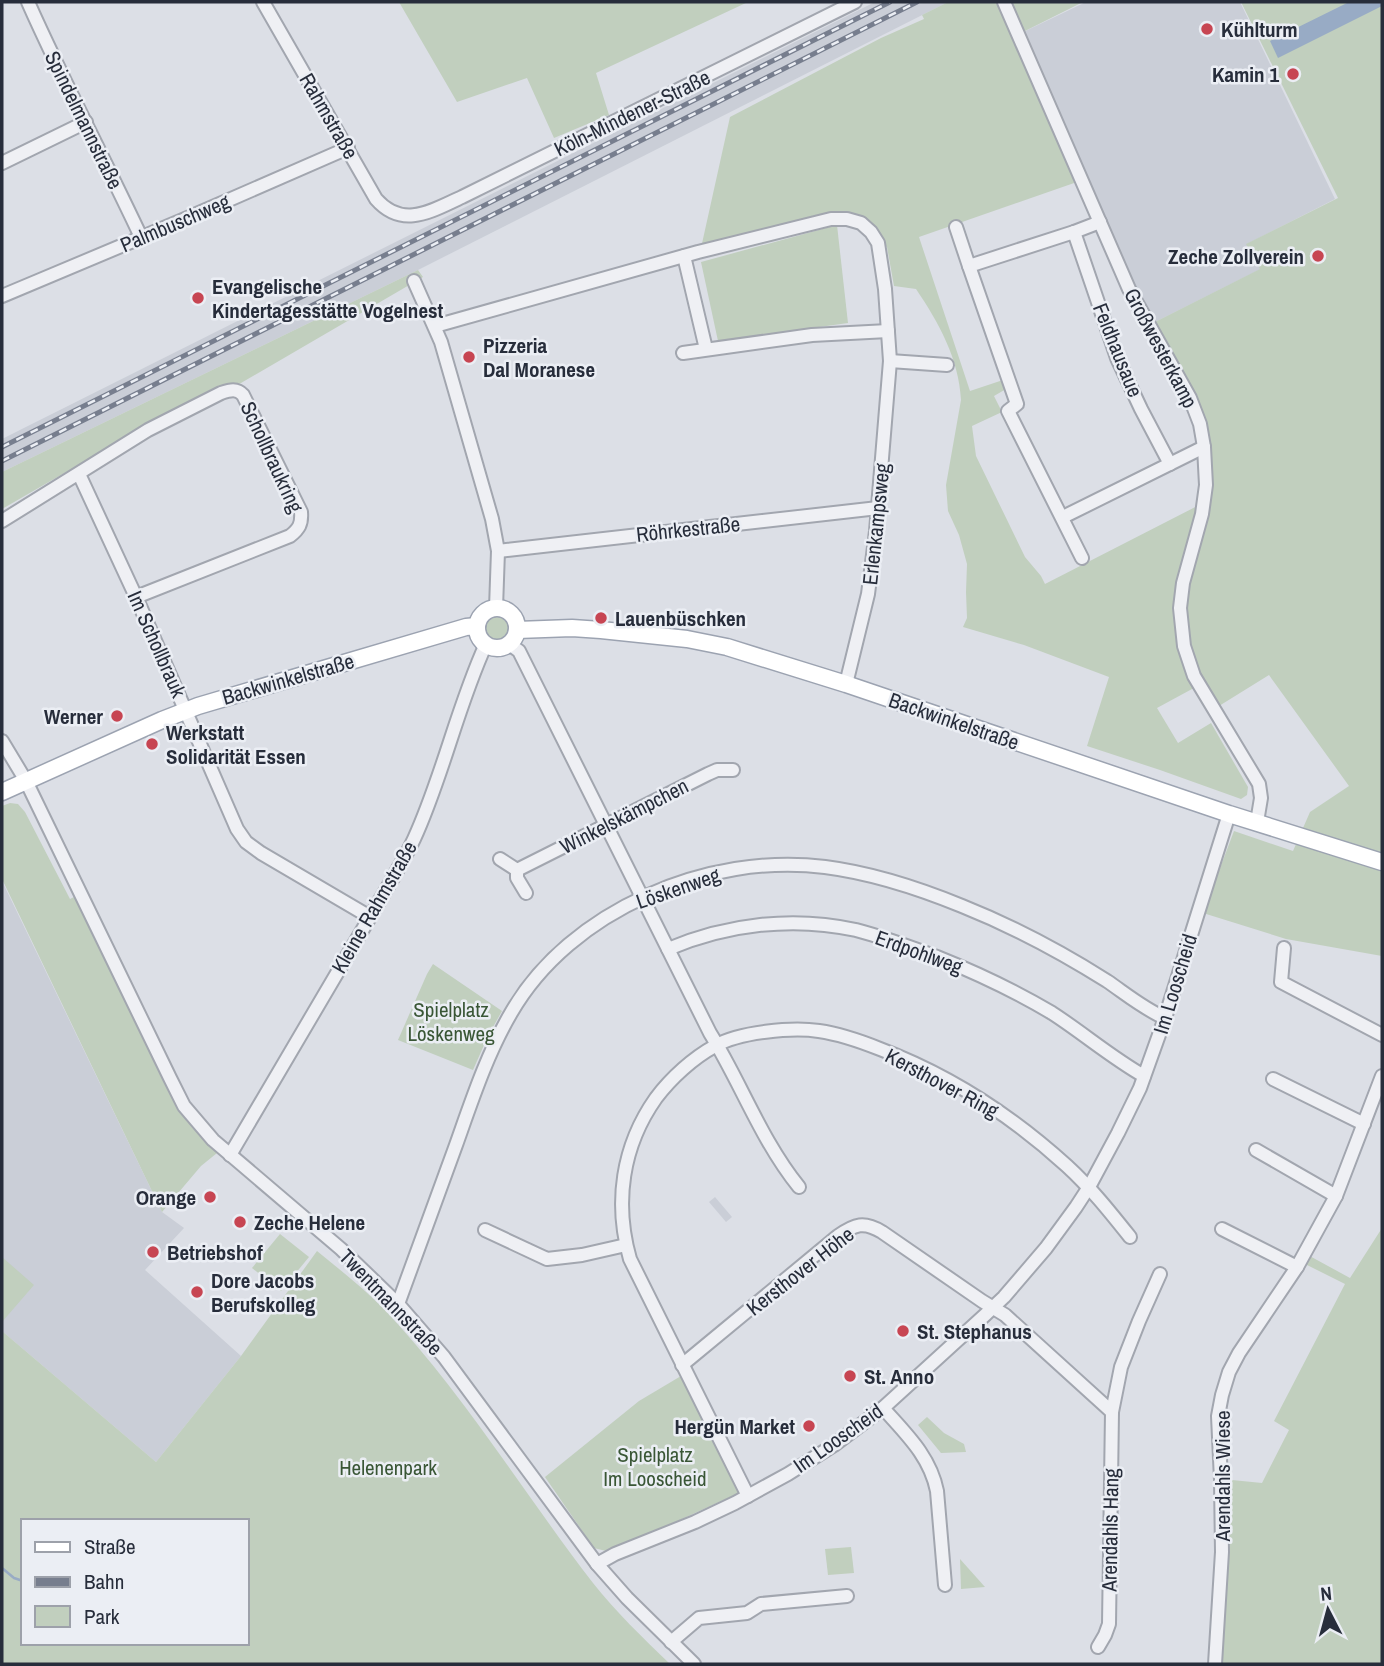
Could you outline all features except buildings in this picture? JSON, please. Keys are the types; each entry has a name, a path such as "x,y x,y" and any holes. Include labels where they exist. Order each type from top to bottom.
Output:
{"main road":[{"path":"496,608 504,609 513,616 516,623 513,637 497,648 486,644 479,637 477,626 483,614 496,608"},
{"name":"Backwinkelstraße","path":"2,792 186,710 477,626"},
{"name":"Backwinkelstraße","path":"513,637 572,628 687,639 727,647 846,684 1229,814 1382,862"}],"street":[{"name":"Spindelmannstraße","path":"28,2 141,237"},
{"name":"Rahmstraße","path":"262,2 379,202 393,212 407,216"},
{"name":"Köln-Mindener-Straße","path":"407,216 425,214 462,197 855,2"},
{"name":"Großwesterkamp","path":"1004,2 1129,289 1190,398 1200,424 1206,485 1198,529 1183,583 1181,628 1194,676 1259,784 1261,798 1257,822"},
{"path":"2,163 86,122"},
{"name":"Palmbuschweg","path":"2,296 348,148"},
{"name":"Erlenkampsweg","path":"435,326 684,256 831,219 857,221 868,229 878,243 885,289 890,361 868,594 846,684"},
{"path":"969,266 1100,222"},
{"path":"956,227 1017,404 1008,411 1082,558"},
{"name":"Feldhausaue","path":"1074,232 1117,358 1170,464"},
{"path":"684,256 706,349"},
{"path":"414,281 441,342 492,519 498,551 496,608"},
{"path":"683,354 812,335 888,331"},
{"path":"890,361 947,365"},
{"name":"Schollbraukring","path":"79,474 160,423 221,393 240,391 301,512 302,521 298,530 290,536 136,597"},
{"path":"1063,517 1204,447"},
{"path":"2,521 79,474"},
{"name":"Im Schollbrauk","path":"79,474 237,829 246,842 261,853 370,916"},
{"name":"Röhrkestraße","path":"498,551 878,508"},
{"path":"513,637 709,1033 771,1146 799,1186"},
{"name":"Kleine Rahmstraße","path":"230,1155 414,839 486,644"},
{"name":"Twentmannstraße","path":"2,741 26,781 184,1106 213,1140 341,1250 398,1304 444,1357 597,1564 626,1598 694,1664"},
{"name":"Winkelskämpchen","path":"517,870 708,774 717,770 733,770"},
{"name":"Im Looscheid","path":"597,1564 615,1553 695,1522 748,1496 812,1459 883,1408 993,1308 1046,1248 1088,1187 1118,1133 1144,1076 1229,814"},
{"path":"500,859 517,870 517,878 526,893"},
{"name":"Löskenweg","path":"398,1304 483,1070 511,1013 535,979 567,947 609,916 642,897 696,877 749,866 797,864 861,873 908,887 993,919 1059,953 1149,1011 1165,1018"},
{"name":"Erdpohlweg","path":"668,949 701,936 776,923 855,930 920,951 1001,985 1068,1024 1144,1076"},
{"path":"1284,948 1281,982 1382,1035"},
{"name":"Kersthover Ring","path":"748,1496 641,1284 626,1245 621,1204 622,1184 634,1138 646,1112 682,1071 717,1045 755,1034 797,1029 841,1036 911,1061 979,1098 1031,1136 1088,1187"},
{"name":"Arendahls Wiese","path":"1215,1664 1222,1552 1219,1428 1222,1395 1238,1353 1297,1267 1336,1195 1382,1076"},
{"path":"1273,1079 1364,1125"},
{"path":"1256,1150 1336,1195"},
{"path":"1088,1187 1130,1237"},
{"name":"Kersthover Höhe","path":"682,1365 838,1236 855,1225 866,1225 882,1231 993,1308"},
{"path":"1223,1229 1297,1267"},
{"path":"485,1230 547,1259 582,1255 626,1245"},
{"name":"Arendahls Hang","path":"1098,1647 1110,1624 1112,1412 1121,1367 1160,1274"},
{"path":"993,1308 1005,1315 1112,1412"},
{"path":"883,1408 926,1458 935,1479 945,1585"},
{"path":"671,1642 699,1618 747,1613 761,1604 847,1596"}],"shaded area":[{"path":"875,2 948,2 418,270 2,472 2,439"},
{"path":"1086,2 1240,2 1335,199 1247,244 1261,269 1151,324 1015,36"},
{"path":"2,881 162,1212 184,1228 145,1270 241,1356 156,1462 2,1331"},
{"path":"715,1197 732,1217 726,1222 709,1202"}],"green space":[{"path":"399,2 748,2 596,73 609,115 554,138 527,78 457,102"},
{"path":"948,2 1083,2 1015,36 1077,182 919,237 970,391 1003,380 1006,389 994,396 1002,412 972,426 976,456 1025,557 1045,584 1207,501 1208,454 1151,324 1260,269 1246,244 1338,198 1241,2 1382,2 1382,956 1286,939 1203,913 1234,831 1293,851 1310,812 1349,786 1269,675 1219,706 1205,684 1157,708 1178,743 1211,723 1248,787 1247,795 1241,799 1087,746 1109,677 1024,645 963,627 967,618 967,564 959,535 948,511 946,485 961,400 956,370 946,342 916,289 894,286 887,247 858,219 701,248 730,117 881,38 924,19 922,15"},
{"path":"837,225 848,323 718,341 701,262"},
{"path":"418,270 423,277 241,383 146,426 2,509 2,472"},
{"path":"497,616 508,623 509,628 502,639 497,640 486,633 485,628 492,617"},
{"path":"18,804 25,812 70,899 76,896 170,1080 220,1148 162,1212 2,879 2,806"},
{"name":"Spielplatz Löskenweg","path":"433,964 502,1011 473,1070 398,1040"},
{"path":"1382,1228 1382,1664 1218,1664 1222,1479 1262,1483 1289,1430 1274,1421 1345,1284 1301,1262 1306,1254 1350,1278"},
{"path":"280,1234 309,1257 281,1291 252,1268"},
{"name":"Helenenpark","path":"317,1251 382,1307 411,1339 465,1407 593,1583 620,1615 670,1664 2,1664 2,1331 156,1462 241,1356"},
{"path":"2,1257 34,1285 2,1322"},
{"name":"Spielplatz Im Looscheid","path":"681,1376 739,1493 606,1551 594,1548 545,1477 639,1401"},
{"path":"927,1417 944,1433 964,1444 966,1452 941,1453 918,1425"},
{"path":"851,1547 854,1573 828,1575 825,1549"},
{"path":"960,1559 985,1587 961,1589"}],"water":[{"path":"1349,2 1382,2 1382,6 1278,58 1270,41"}],"waterway":[{"path":"2,1568 21,1580"}],"railway":[{"path":"2,447 890,2"},
{"path":"2,461 917,2"}],"place":[{"name":"Kühlturm","path":"1207,29"},
{"name":"Kamin 1","path":"1293,74"},
{"name":"Zeche Zollverein","path":"1318,256"},
{"name":"Evangelische Kindertagesstätte Vogelnest","path":"198,298"},
{"name":"Pizzeria Dal Moranese","path":"469,357"},
{"name":"Lauenbüschken","path":"601,618"},
{"name":"Werner","path":"117,716"},
{"name":"Werkstatt Solidarität Essen","path":"152,744"},
{"name":"Orange","path":"210,1197"},
{"name":"Zeche Helene","path":"240,1222"},
{"name":"Betriebshof","path":"153,1252"},
{"name":"Dore Jacobs Berufskolleg","path":"197,1292"},
{"name":"St. Stephanus","path":"903,1331"},
{"name":"St. Anno","path":"850,1376"},
{"name":"Hergün Market","path":"809,1426"}]}
